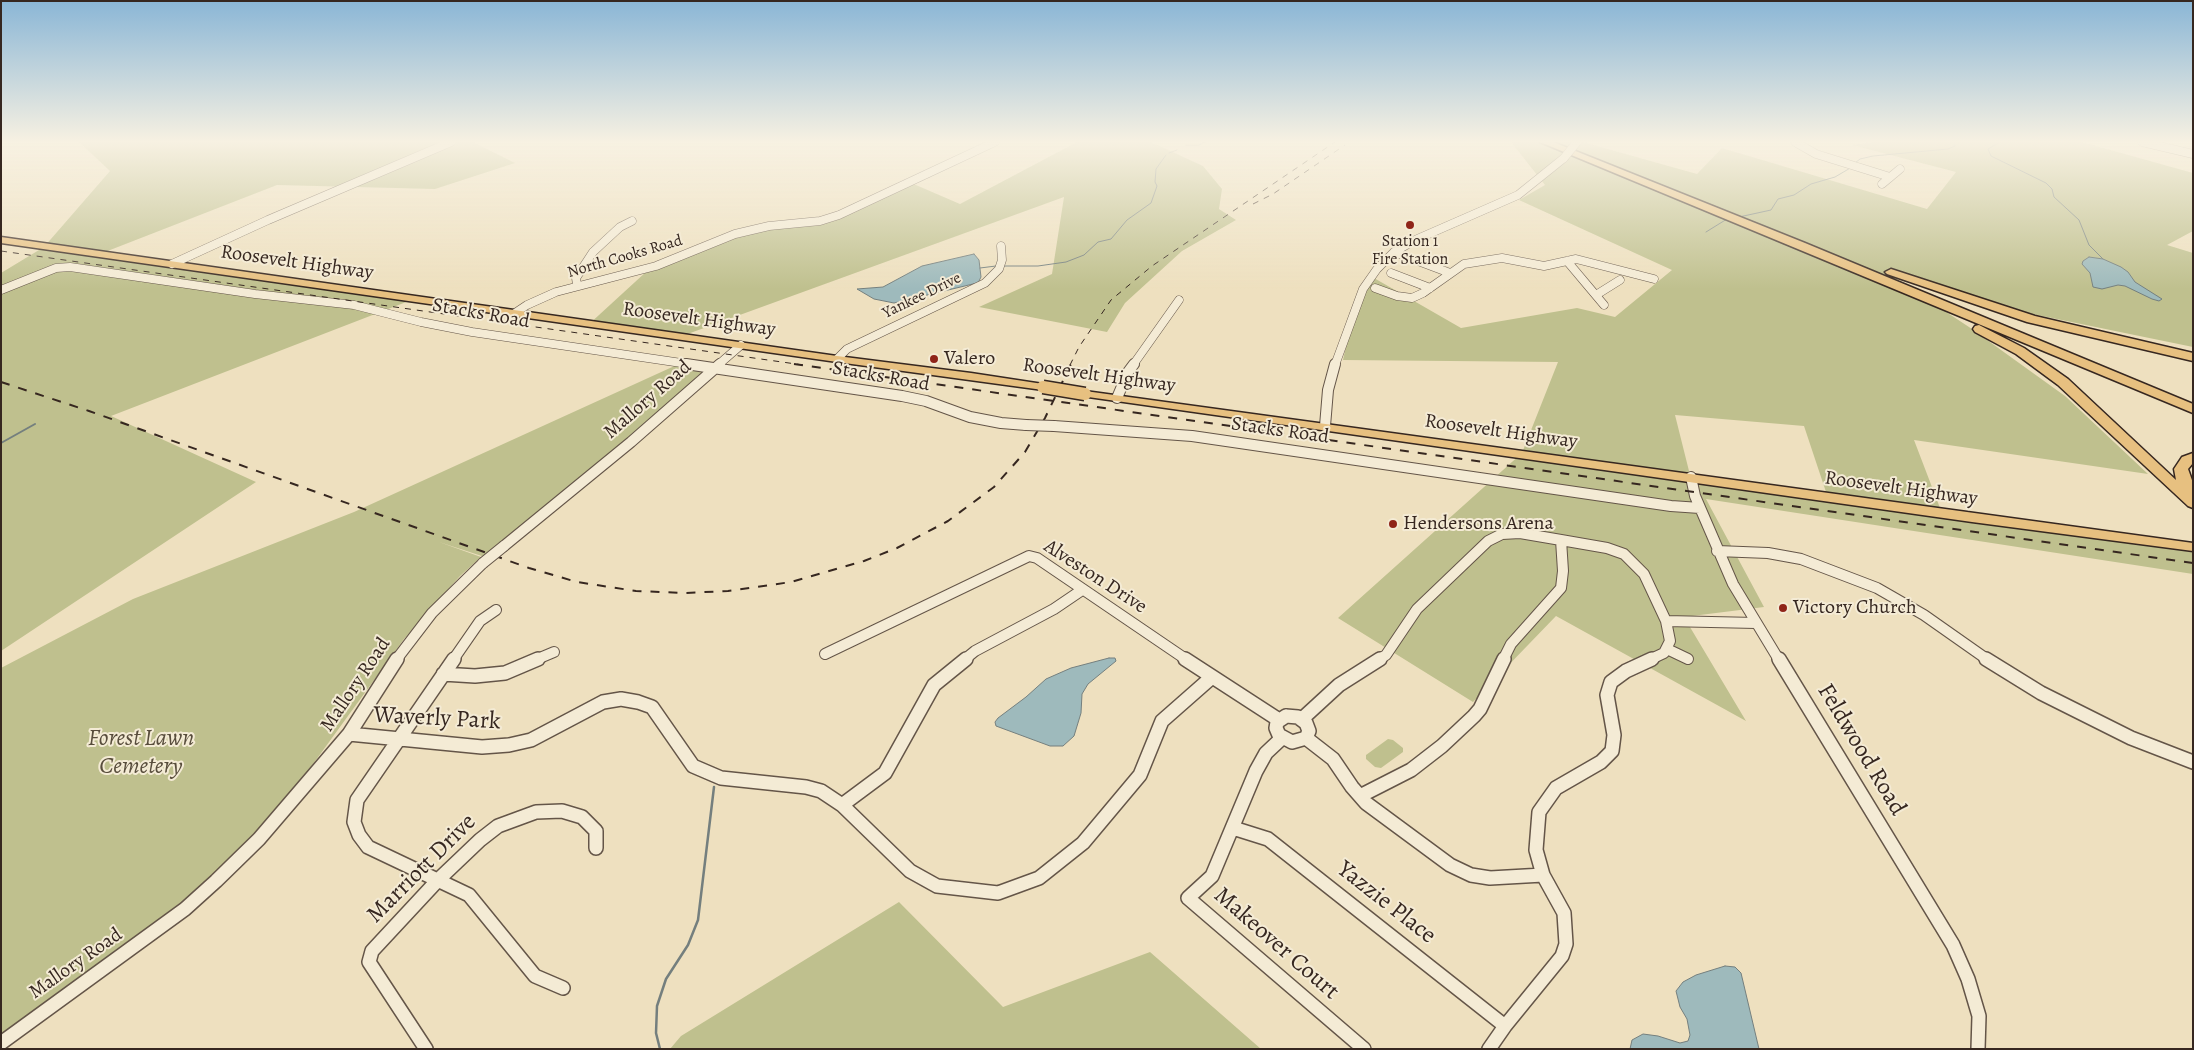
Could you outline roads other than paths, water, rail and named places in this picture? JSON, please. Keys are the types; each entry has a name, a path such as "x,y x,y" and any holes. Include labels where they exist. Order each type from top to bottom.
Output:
{"highway":[{"path":"1667,191 1802,245 2193,409"},
{"path":"1685,191 1818,244 2193,400"},
{"path":"1818,244 1952,294 2032,319 2193,357"},
{"path":"1802,245 1982,330 2020,351 2074,391 2193,503"},
{"path":"2193,457 2187,460 2181,468 2184,481 2193,493"}],"main road":[{"name":"Roosevelt Highway","path":"1,240 836,359 972,376 1085,394 1692,477 1972,518 2193,547"}],"street":[{"path":"172,264 336,191"},
{"name":"North Cooks Road","path":"515,313 541,297 577,285 656,266 746,231 827,220 891,191"},
{"path":"1324,426 1328,385 1361,294 1370,277 1394,252 1429,234 1512,198 1522,191"},
{"path":"577,285 576,278 593,252 620,227 632,221"},
{"name":"Yankee Drive","path":"836,359 847,349 985,283 999,269 1002,260 1001,246"},
{"path":"1394,252 1450,273"},
{"path":"1375,288 1397,296 1412,298 1464,264 1502,258 1544,266 1576,259 1654,279"},
{"path":"1567,261 1604,304"},
{"name":"Stacks Road","path":"1,290 56,268 70,267 264,295 354,305 421,322 472,332 902,396 970,417 1000,423 1192,436 1671,506 1700,508"},
{"path":"1391,273 1430,288"},
{"path":"1596,295 1620,280"},
{"path":"1117,398 1128,372 1179,300"},
{"name":"Mallory Road","path":"1,1043 154,933 216,881 259,839 348,734 399,656 432,613 483,563 631,442 741,345"},
{"name":"Feldwood Road","path":"1692,477 1695,496 1733,584 1953,944 1968,979 1979,1016 1978,1049"},
{"path":"1302,719 1340,685 1386,655 1417,609 1488,541 1502,534 1520,533 1600,546 1630,558 1644,574 1666,621 1670,637 1667,649 1660,656 1626,671 1611,682 1607,695 1614,735 1612,751 1602,762 1556,788 1541,807 1537,819 1536,850 1543,875 1564,914 1566,944 1562,956 1489,1049"},
{"path":"1360,796 1411,770 1442,746 1480,709 1511,644 1561,588 1564,572 1561,540"},
{"path":"1717,550 1783,555 1801,559 1849,576 1897,598 1991,662 2041,693 2131,738 2193,762"},
{"name":"Alveston Drive","path":"826,654 1024,557 1037,558 1082,590 1279,720"},
{"path":"842,805 884,773 895,758 934,685 975,651 1054,609 1082,590"},
{"path":"496,610 480,621 357,800 354,822 359,835 368,847 469,895 535,976 563,988"},
{"path":"1666,621 1756,623"},
{"path":"1667,649 1688,659"},
{"path":"443,674 476,676 505,673 554,652"},
{"name":"Waverly Park","path":"348,734 482,747 509,745 531,740 603,702 621,698 638,702 652,707 693,766 721,778 806,787 821,791 842,805 910,871 936,886 998,893 1039,878 1083,843 1140,775 1162,721 1212,677"},
{"path":"1290,716 1302,719 1309,731 1306,738 1292,742 1282,738 1276,728 1279,720 1290,716"},
{"name":"Makeover Court","path":"1282,738 1266,753 1256,771 1212,876 1188,898 1364,1049"},
{"path":"1306,738 1333,759 1366,803 1450,865 1471,874 1490,878 1543,875"},
{"name":"Marriott Drive","path":"426,1049 369,962 372,951 438,880 480,840 498,826 536,812 562,811 582,817 596,831 596,848"},
{"name":"Yazzie Place","path":"1233,828 1268,839 1506,1026"}],"water":[{"path":"974,254 979,260 981,277 978,283 894,303 874,299 857,289 883,287 922,266"},
{"path":"2089,257 2103,259 2121,267 2128,272 2135,282 2162,299 2159,301 2152,299 2125,286 2118,285 2102,289 2093,287 2090,273 2082,264"},
{"path":"1115,658 1116,661 1088,684 1082,694 1081,713 1074,736 1063,746 1050,746 996,726 995,722 998,718 1046,679 1071,668"},
{"path":"1725,966 1735,967 1741,973 1759,1049 1630,1049 1632,1040 1643,1034 1658,1036 1680,1043 1688,1041 1690,1035 1687,1019 1680,1007 1676,991 1683,982 1696,975"}],"waterway":[{"path":"1002,266 1038,266 1066,262 1084,255 1098,242 1111,239 1127,220 1151,203 1155,191"},
{"path":"1739,217 1771,210 1778,199 1794,195 1800,191"},
{"path":"2052,191 2054,197 2079,220 2089,245 2103,259"},
{"path":"1706,232 1727,219"},
{"path":"980,268 996,266"},
{"path":"1,443 35,424"},
{"path":"660,1049 656,1033 657,1006 666,979 688,945 698,920 714,787"}],"railway":[{"path":"1070,365 1079,347 1111,300 1152,266 1263,191"},
{"path":"1253,204 1277,191"},
{"path":"1,251 803,365"},
{"path":"794,364 1053,401"},
{"path":"1053,401 1071,364"},
{"path":"1,382 89,411 529,568 577,582 636,591 684,593 728,591 791,582 864,561 897,548 948,521 994,487 1025,452 1053,401"},
{"path":"1053,401 2193,563"}],"place":[{"name":"Station 1 Fire Station","path":"1410,225"},
{"name":"Valero","path":"934,359"},
{"name":"Hendersons Arena","path":"1393,524"},
{"name":"Victory Church","path":"1783,608"}],"park label":[{"name":"Forest Lawn Cemetery","path":"141,753"}]}
